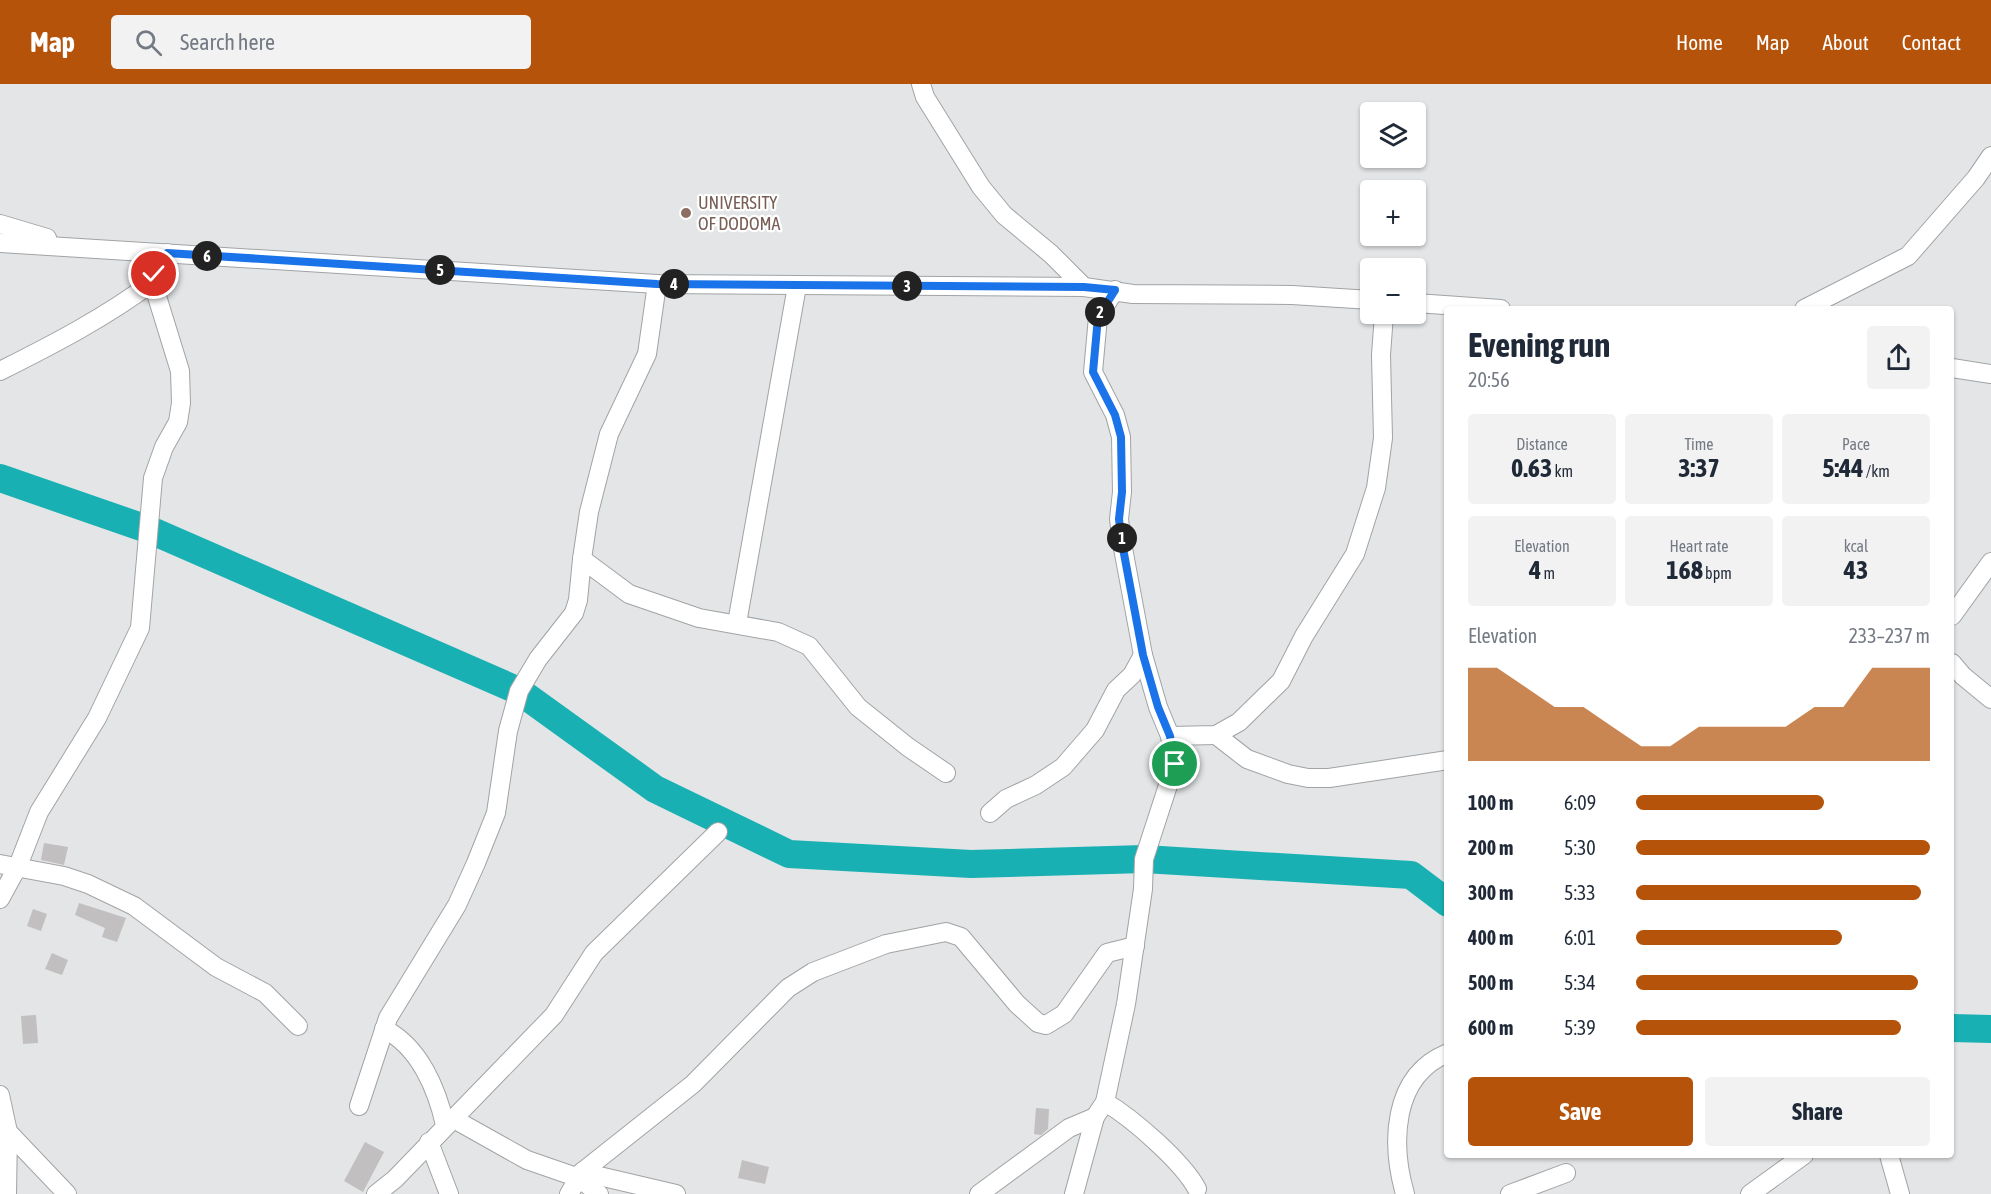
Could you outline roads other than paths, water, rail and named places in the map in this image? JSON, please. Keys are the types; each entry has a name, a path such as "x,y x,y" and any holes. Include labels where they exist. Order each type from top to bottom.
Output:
{"street":[{"path":"921,84 925,97 981,187 1004,215 1051,254 1084,287"},
{"path":"1810,306 1908,256 1976,178 1991,156"},
{"path":"0,224 76,247"},
{"path":"0,243 657,284 1084,287 1133,294 1292,295 1360,299"},
{"path":"0,899 9,865 97,718 140,628 153,478 164,447 178,422 182,391 180,371 154,281 156,267 167,253"},
{"path":"0,371 63,339 123,304 154,281"},
{"path":"359,1106 384,1029 398,999 457,905 496,813 508,731 519,691 538,659 574,614 578,600 589,512 609,434 647,354 657,284"},
{"path":"736,623 797,286"},
{"path":"1074,1194 1100,1110 1124,1015 1144,859 1175,764 1170,736 1158,707 1143,655 1119,519 1122,492 1121,437 1115,415 1093,372 1098,317 1115,290"},
{"path":"1426,304 1458,306"},
{"path":"1170,736 1216,735 1239,722 1281,681 1290,668 1304,636 1355,554 1376,488 1383,438 1384,324"},
{"path":"1954,369 1991,374"},
{"path":"582,559 629,594 699,618 786,634 809,646 858,707 908,747 946,773"},
{"path":"1954,613 1991,562"},
{"path":"990,813 1006,799 1036,786 1063,767 1095,730 1116,690 1132,675 1143,655"},
{"path":"1954,665 1963,676 1991,699"},
{"path":"1216,735 1247,759 1288,774 1308,778 1329,778 1444,761"},
{"path":"376,1194 395,1179 554,1015 594,953 718,832"},
{"path":"9,865 88,884 134,906 216,967 265,993 298,1026"},
{"path":"569,1194 580,1175 693,1084 768,1006 788,988 813,972 886,944 946,932 961,937 971,946 982,964 1017,1004 1038,1023 1046,1025 1064,1014 1107,953 1134,946"},
{"path":"384,1029 394,1034 415,1055 435,1089 448,1122 527,1160 580,1175 675,1194"},
{"path":"1405,1194 1396,1147 1401,1107 1407,1090 1418,1075 1437,1057 1444,1054"},
{"path":"0,1095 8,1132 7,1194"},
{"path":"979,1194 1069,1128 1100,1110 1120,1111 1187,1174 1197,1189"},
{"path":"8,1132 67,1194"},
{"path":"429,1142 449,1194"},
{"path":"1750,1194 1800,1158"},
{"path":"1890,1158 1900,1194"},
{"path":"1510,1194 1566,1173"},
{"path":"580,1175 600,1194"}],"waterway":[{"path":"0,478 150,530 519,691 655,789 789,854 971,864 1144,859 1411,875 1444,900"},
{"path":"1954,1028 1991,1029"}],"place":[{"name":"UNIVERSITY OF DODOMA","path":"686,213"}]}
